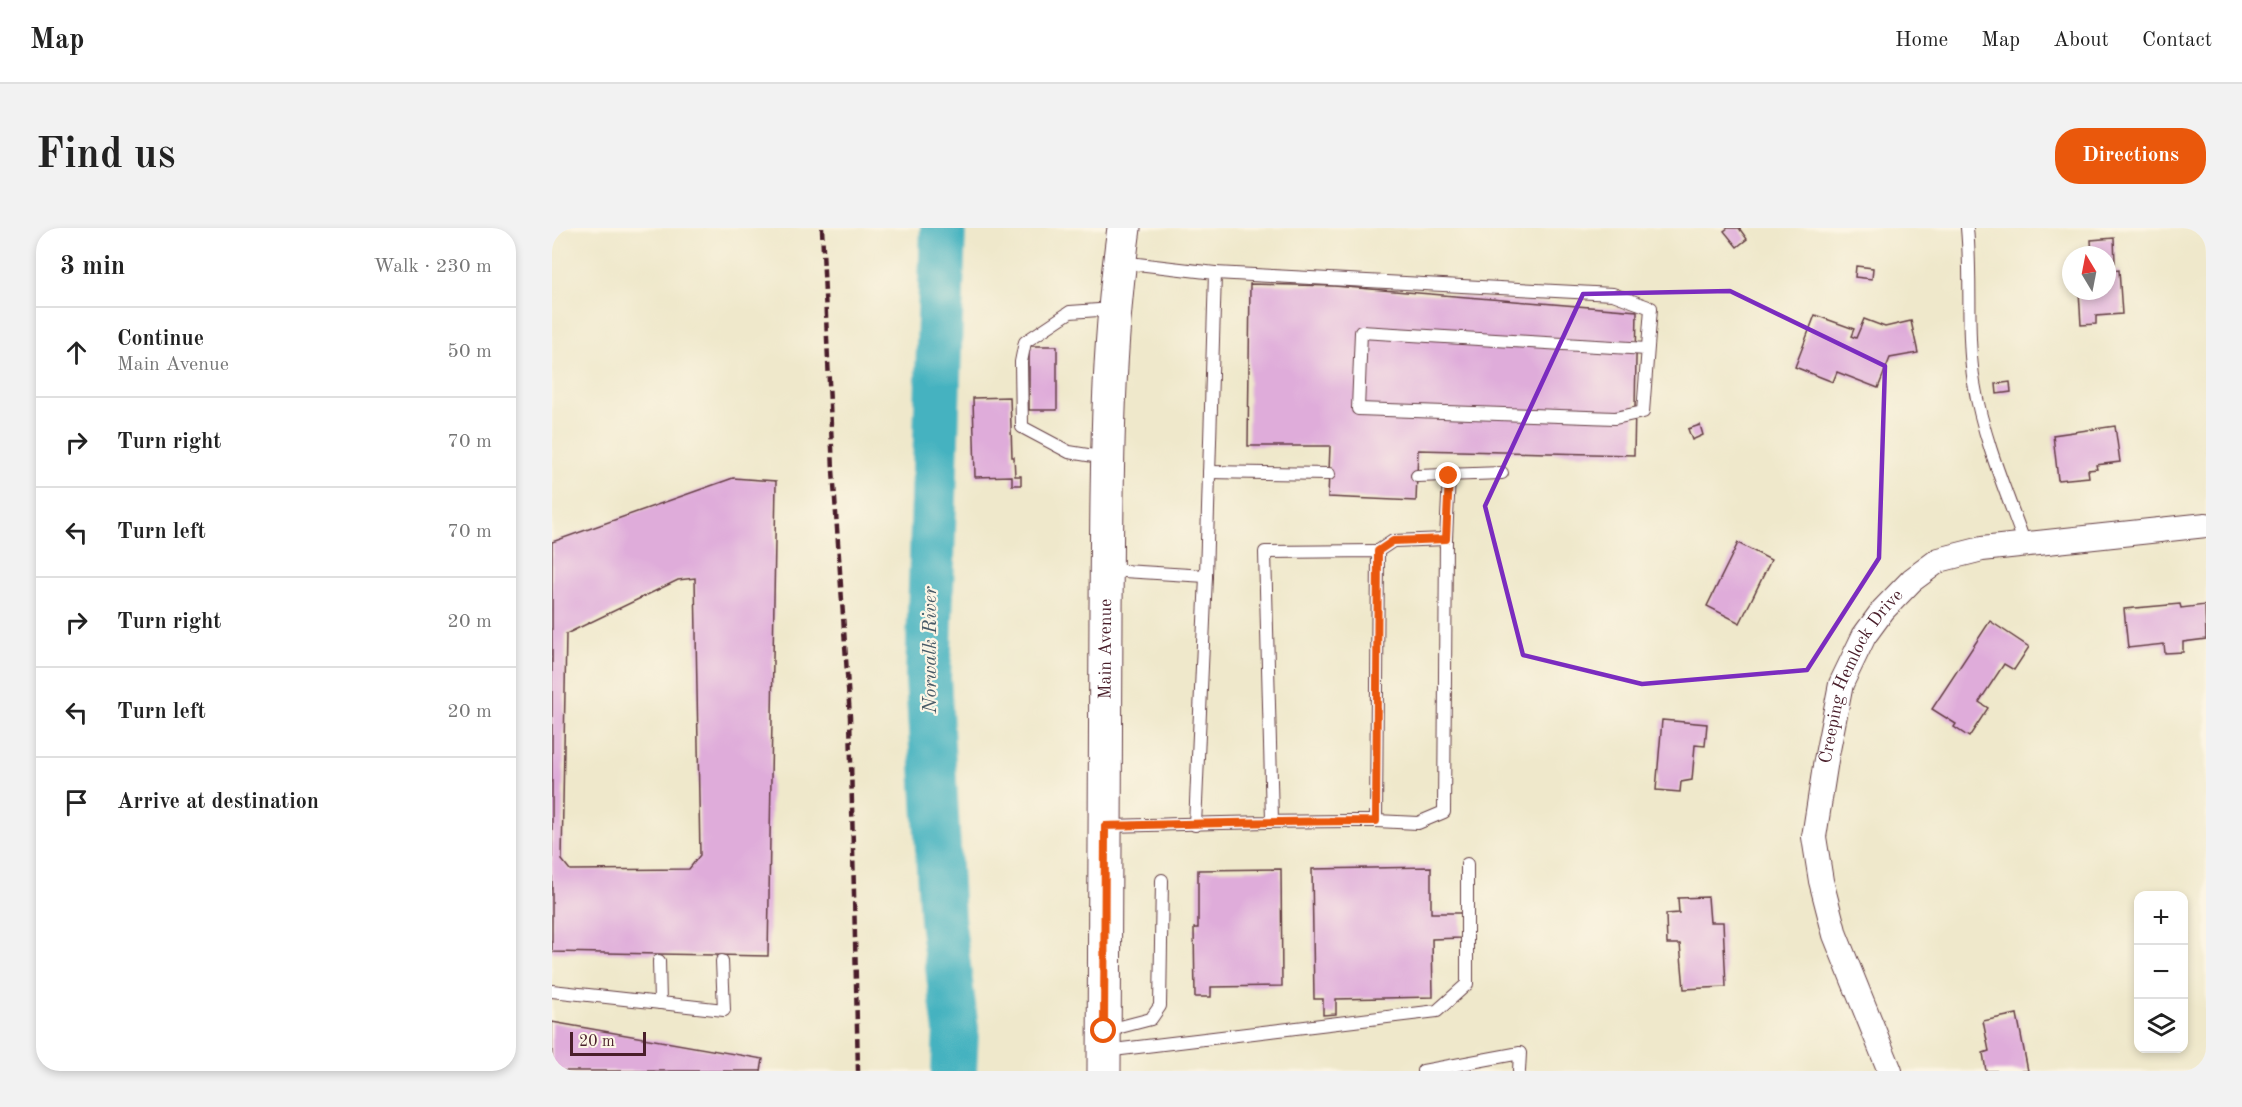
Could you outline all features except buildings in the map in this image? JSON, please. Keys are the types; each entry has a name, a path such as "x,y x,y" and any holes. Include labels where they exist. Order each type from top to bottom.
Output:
{"main road":[{"name":"Main Avenue","path":"1104,1051 1108,458 1114,309 1124,228"}],"street":[{"name":"Creeping Hemlock Drive","path":"1890,1071 1835,935 1821,881 1814,837 1841,684 1864,636 1883,610 1912,580 1940,560 1982,549 2206,525"}],"lane":[{"path":"1967,228 1969,334 1974,383 1984,425 2025,544"},
{"path":"1119,262 1215,273 1613,294 1651,308 1643,412 1616,418 1358,409 1361,332 1647,349"},
{"path":"1195,825 1206,576 1215,273"},
{"path":"1108,458 1069,452 1022,427 1021,362 1025,342 1070,312 1114,309"},
{"path":"1209,472 1329,474"},
{"path":"1417,476 1502,473"},
{"path":"1105,826 1195,825 1272,820 1418,823 1444,812 1446,539 1449,476"},
{"path":"1272,820 1265,552 1378,551 1393,541 1446,539"},
{"path":"1376,821 1378,551"},
{"path":"1107,570 1206,576"},
{"path":"1104,1051 1437,1011 1467,984 1467,864"},
{"path":"1104,1051 1151,1019 1160,1006 1162,880"},
{"path":"659,961 660,1003"},
{"path":"552,991 724,1010 722,962"},
{"path":"1423,1071 1520,1053 1519,1071"}],"highlighted area":[{"path":"1730,291 1885,366 1879,558 1807,670 1642,684 1523,655 1485,506 1583,294"}],"waterway":[{"name":"Norwalk River","path":"943,228 928,678 942,919 956,1030 954,1071"}],"railway":[{"path":"822,228 833,470 850,717 858,1071"}],"route":[{"path":"1104,1031 1105,826 1195,825 1272,820 1376,821 1378,551 1393,541 1446,539 1449,476"}]}
